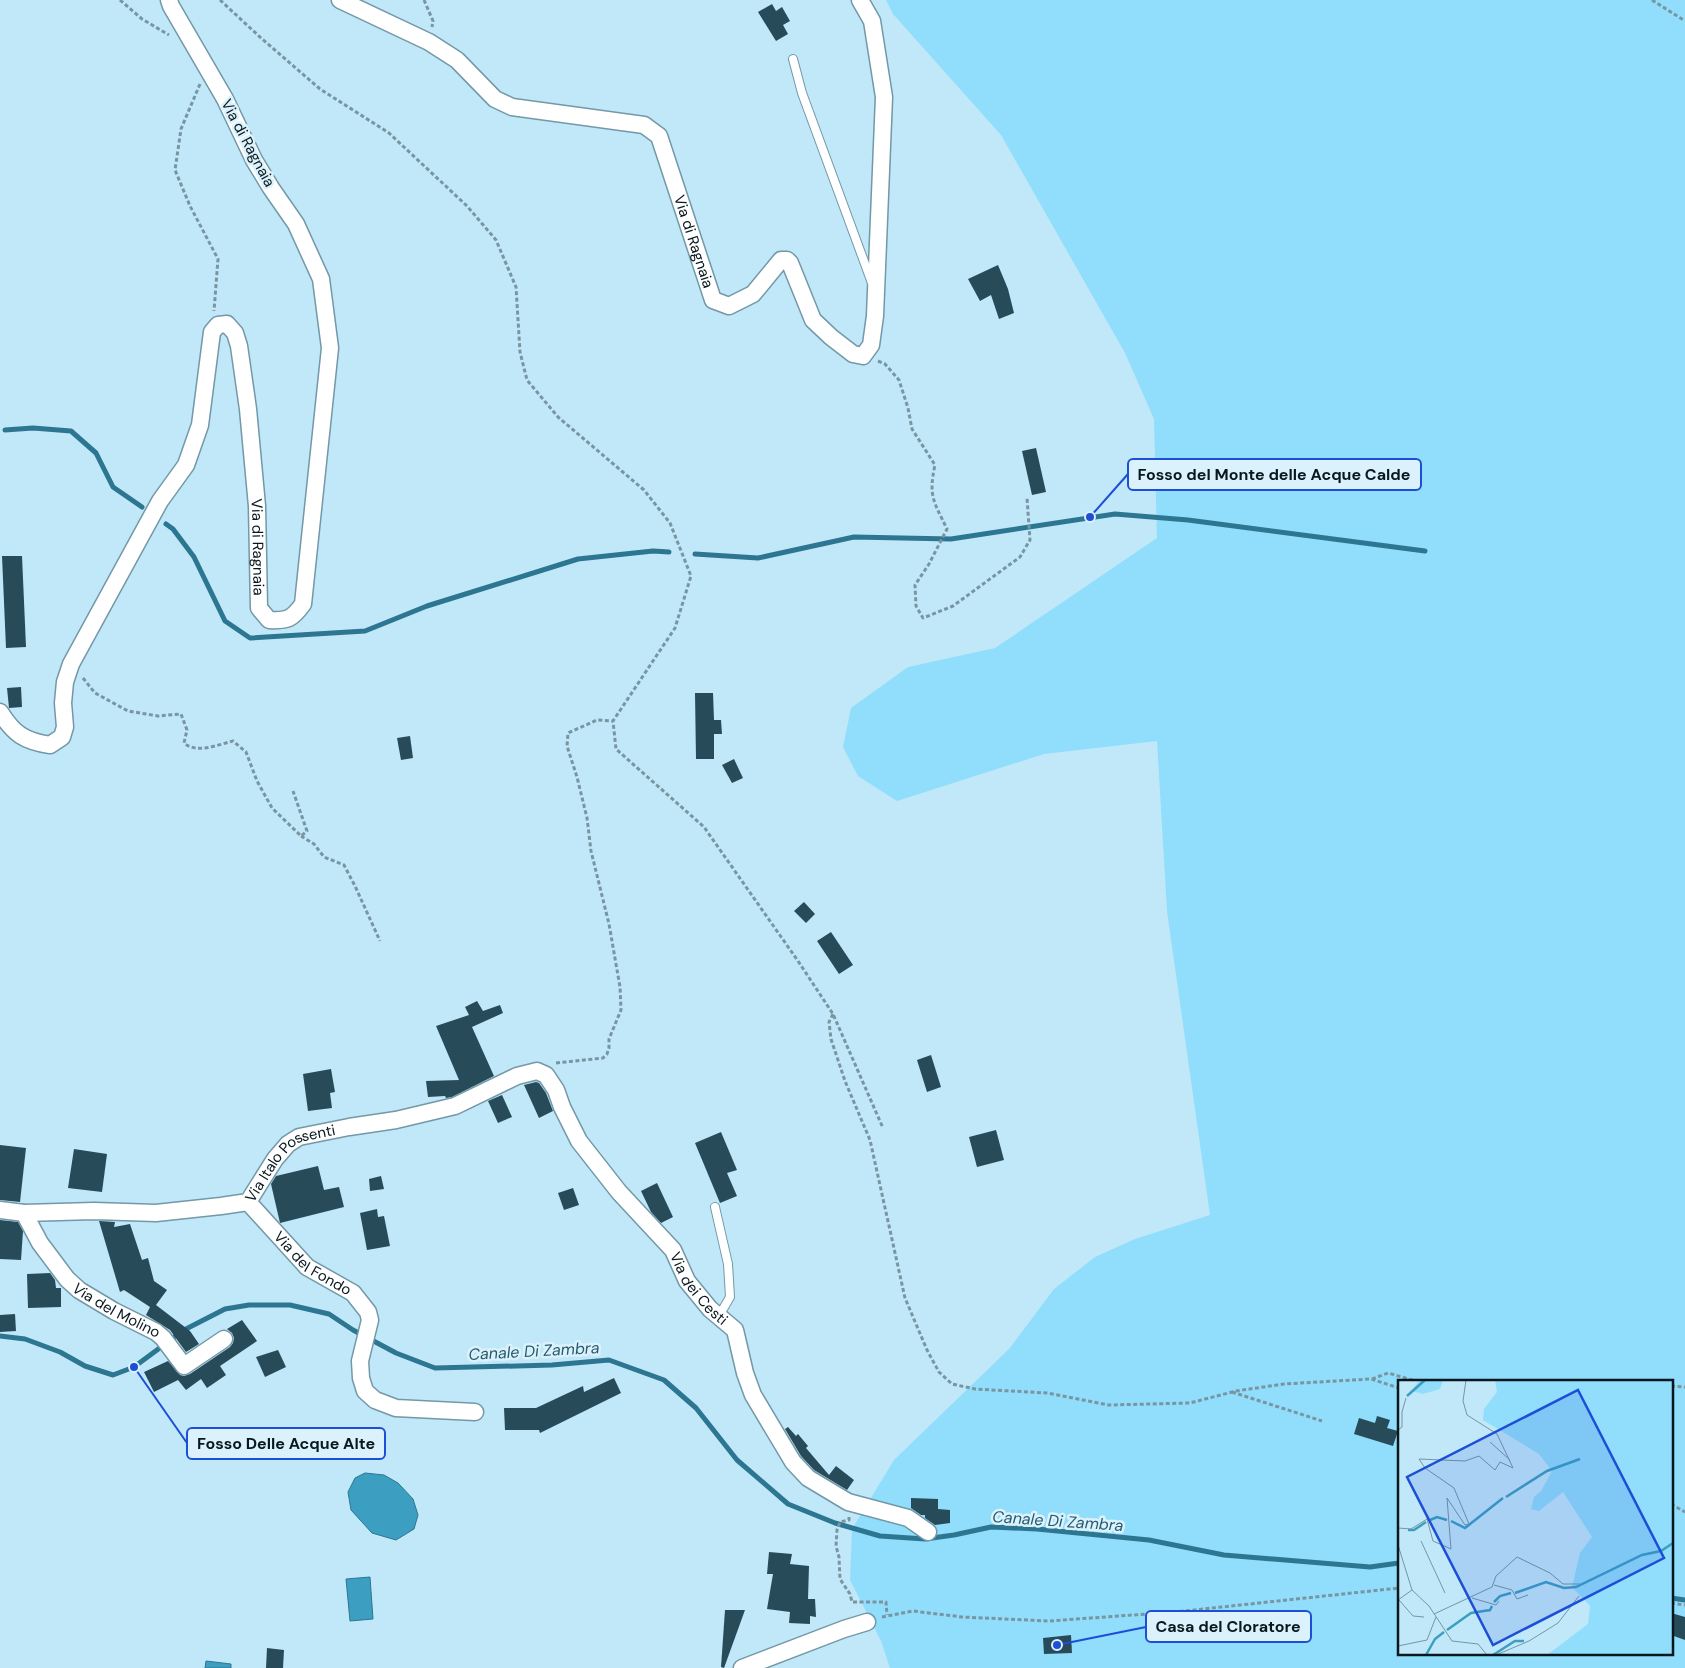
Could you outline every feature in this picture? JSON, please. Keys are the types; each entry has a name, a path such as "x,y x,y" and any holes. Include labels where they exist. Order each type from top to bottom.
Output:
{"street":[{"name":"Via di Ragnaia","path":"169,0 225,99 254,160 296,224 322,279 330,348 302,604 293,617 282,621 269,620 258,608 257,506 248,409 239,346 235,333 227,324 218,325 212,332"},
{"name":"Via di Ragnaia","path":"340,0 429,42 457,60 495,99 512,107 644,125 659,136 713,300 728,306 753,294 781,260 787,260 790,263 813,320 831,338 853,354 863,356"},
{"path":"860,0 872,21 884,97 876,293 871,345 863,356"},
{"path":"0,712 14,732 25,740 50,745 62,737 65,728 63,703 65,682 71,664 160,501 186,465 200,425 212,332"},
{"name":"Via Italo Possenti","path":"0,1210 24,1213 94,1211 156,1213 248,1202 275,1159 288,1144 299,1137 396,1120 455,1106 517,1076 541,1073"},
{"name":"Via dei Cesti","path":"541,1073 556,1090 562,1107 580,1141 619,1192 673,1250 687,1281 710,1309 735,1330 745,1373 753,1395 793,1462 808,1478 848,1502 908,1518 928,1532"},
{"name":"Via del Fondo","path":"248,1202 307,1267 353,1293 368,1312 370,1320 360,1361 361,1378 365,1391 375,1400 396,1408 475,1412"},
{"name":"Via del Molino","path":"24,1213 40,1242 67,1278 79,1290 114,1311 156,1332 174,1351 184,1366 224,1340"},
{"path":"742,1668 867,1622"}],"lane":[{"path":"793,59 802,93 876,293"},
{"path":"715,1207 728,1264 730,1297 719,1316"}],"path":[{"path":"120,0 142,18 174,39"},
{"path":"220,0 320,89 389,133 467,206 496,240 516,287 520,352 527,380 558,417 644,490 670,523 691,576 675,628 613,721 616,750 704,827 834,1014 883,1128"},
{"path":"424,0 433,21 429,42"},
{"path":"1652,0 1685,22"},
{"path":"207,68 181,129 175,170 190,206 218,259 212,332"},
{"path":"863,356 885,364 899,380 908,408 912,429 935,465 931,482 932,500 946,529 929,564 915,585 916,606 923,618 953,606 1020,557 1030,540 1027,498"},
{"path":"71,664 95,693 128,711 158,716 180,714 187,730 184,743 190,748 199,749 233,741 246,752 257,781 272,808 301,836 314,844 324,857 344,865 356,886 380,942"},
{"path":"541,1073 551,1064 603,1058 610,1048 609,1039 621,1010 620,987 609,924 591,851 587,818 567,746 568,733 597,720 613,721"},
{"path":"293,790 307,831 301,836"},
{"path":"834,1014 829,1022 831,1039 845,1082 870,1140 905,1298 927,1350 939,1372 952,1384 975,1389 1047,1393 1108,1405 1190,1403 1232,1392 1284,1384 1371,1379 1388,1373 1412,1380"},
{"path":"1371,1379 1398,1388"},
{"path":"1672,1386 1685,1387"},
{"path":"1232,1392 1322,1421"},
{"path":"1672,1505 1685,1512"},
{"path":"840,1522 837,1530 836,1546 839,1557 840,1580 850,1594 852,1602 886,1602 887,1615"},
{"path":"867,1622 887,1615 913,1611 962,1617 1049,1621 1175,1612 1398,1588"},
{"path":"1672,1604 1685,1605"}],"shaded area":[{"path":"886,0 1685,0 1685,1668 890,1668 881,1641 850,1580 852,1529 894,1460 1009,1349 1054,1289 1095,1257 1135,1239 1210,1215 1167,911 1157,741 1044,754 897,801 858,776 843,747 851,708 908,667 995,648 1157,538 1154,419 1125,353 1001,135 893,14"},
{"path":"365,1473 384,1475 398,1483 413,1499 418,1515 414,1529 396,1540 372,1533 351,1510 348,1492 355,1478"},
{"path":"370,1577 373,1619 350,1621 346,1579"},
{"path":"206,1661 231,1664 231,1668 205,1668"}],"building":[{"path":"772,4 776,11 782,7 790,21 783,25 788,34 776,41 758,12"},
{"path":"998,265 1008,289 1014,313 999,319 991,295 980,301 968,279"},
{"path":"1036,448 1046,492 1032,495 1022,451"},
{"path":"2,556 22,556 26,647 6,648"},
{"path":"21,687 22,707 9,708 7,688"},
{"path":"695,693 713,693 714,720 721,720 722,734 714,734 714,759 696,759"},
{"path":"410,736 413,758 401,760 397,738"},
{"path":"734,759 743,778 732,783 722,765"},
{"path":"804,902 815,914 806,923 794,911"},
{"path":"831,932 853,965 839,974 817,941"},
{"path":"477,1001 483,1011 500,1005 503,1013 472,1027 494,1076 452,1097 428,1097 426,1081 459,1080 436,1026 469,1015 465,1007"},
{"path":"931,1055 941,1087 927,1092 917,1060"},
{"path":"331,1069 335,1092 330,1093 332,1108 308,1111 303,1074"},
{"path":"539,1083 546,1093 553,1111 539,1118 524,1085"},
{"path":"502,1095 512,1117 498,1123 488,1101"},
{"path":"996,1130 1004,1160 977,1167 969,1137"},
{"path":"721,1132 737,1170 727,1173 737,1196 720,1203 695,1143"},
{"path":"0,1145 26,1148 20,1202 0,1200"},
{"path":"74,1149 107,1154 102,1192 68,1188"},
{"path":"318,1166 324,1190 339,1187 344,1207 280,1223 271,1184 276,1176"},
{"path":"381,1176 384,1189 370,1191 369,1179"},
{"path":"657,1183 673,1217 661,1223 651,1212 641,1191"},
{"path":"573,1188 579,1205 564,1210 558,1193"},
{"path":"377,1209 378,1217 384,1216 390,1246 367,1250 360,1213"},
{"path":"0,1220 18,1222 23,1231 21,1260 0,1259"},
{"path":"99,1221 115,1222 114,1227 130,1224 142,1260 148,1258 154,1281 167,1290 156,1305 190,1331 199,1344 186,1352 170,1330 146,1315 150,1307 124,1290 120,1292"},
{"path":"50,1273 55,1280 56,1288 61,1288 61,1307 28,1308 27,1274"},
{"path":"15,1314 16,1331 0,1332 0,1315"},
{"path":"242,1320 257,1341 220,1366 226,1375 207,1388 201,1379 186,1390 178,1380 154,1392 144,1372 168,1361 180,1375 190,1374 230,1347 234,1338 227,1329"},
{"path":"278,1350 286,1367 265,1377 256,1357"},
{"path":"614,1378 621,1393 540,1433 539,1430 505,1430 504,1408 536,1408 583,1386 584,1392"},
{"path":"1377,1416 1390,1420 1387,1428 1398,1431 1393,1446 1354,1434 1359,1418 1375,1423"},
{"path":"788,1427 796,1436 798,1434 808,1446 806,1448 829,1475 836,1466 854,1480 847,1490 814,1470 801,1456 785,1429"},
{"path":"911,1498 938,1499 938,1509 950,1510 950,1523 935,1525 925,1518 925,1515 921,1515 911,1508"},
{"path":"769,1552 792,1554 790,1564 809,1566 808,1599 815,1599 816,1617 810,1616 810,1624 789,1623 790,1612 767,1609 773,1574 767,1574"},
{"path":"725,1610 745,1610 724,1668 721,1667"},
{"path":"1672,1613 1685,1617 1685,1640 1672,1635"},
{"path":"1071,1635 1072,1653 1044,1654 1043,1638"},
{"path":"267,1648 284,1650 283,1668 266,1668"}],"waterway":[{"path":"5,430 33,428 71,431 96,453 113,487 142,507"},
{"path":"695,554 758,558 854,537 951,539 1115,514 1188,520 1425,551"},
{"path":"166,524 173,529 194,557 225,621 250,638 365,631 427,606 578,559 653,551 669,552"},
{"name":"Canale Di Zambra","path":"0,1336 25,1339 60,1352 85,1366 113,1375 134,1367 184,1330 225,1309 249,1305 290,1305 329,1314 353,1330 396,1353 435,1368 552,1365 609,1360 664,1380 696,1408 737,1460 788,1504 835,1523 880,1536 925,1539 991,1527 1037,1529 1149,1540 1224,1555 1370,1567 1398,1563"},
{"name":"Canale Di Zambra","path":"1672,1598 1685,1600"}],"place":[{"name":"Fosso del Monte delle Acque Calde","path":"1090,517"},
{"name":"Fosso Delle Acque Alte","path":"134,1367"},
{"name":"Casa del Cloratore","path":"1057,1645"}]}
